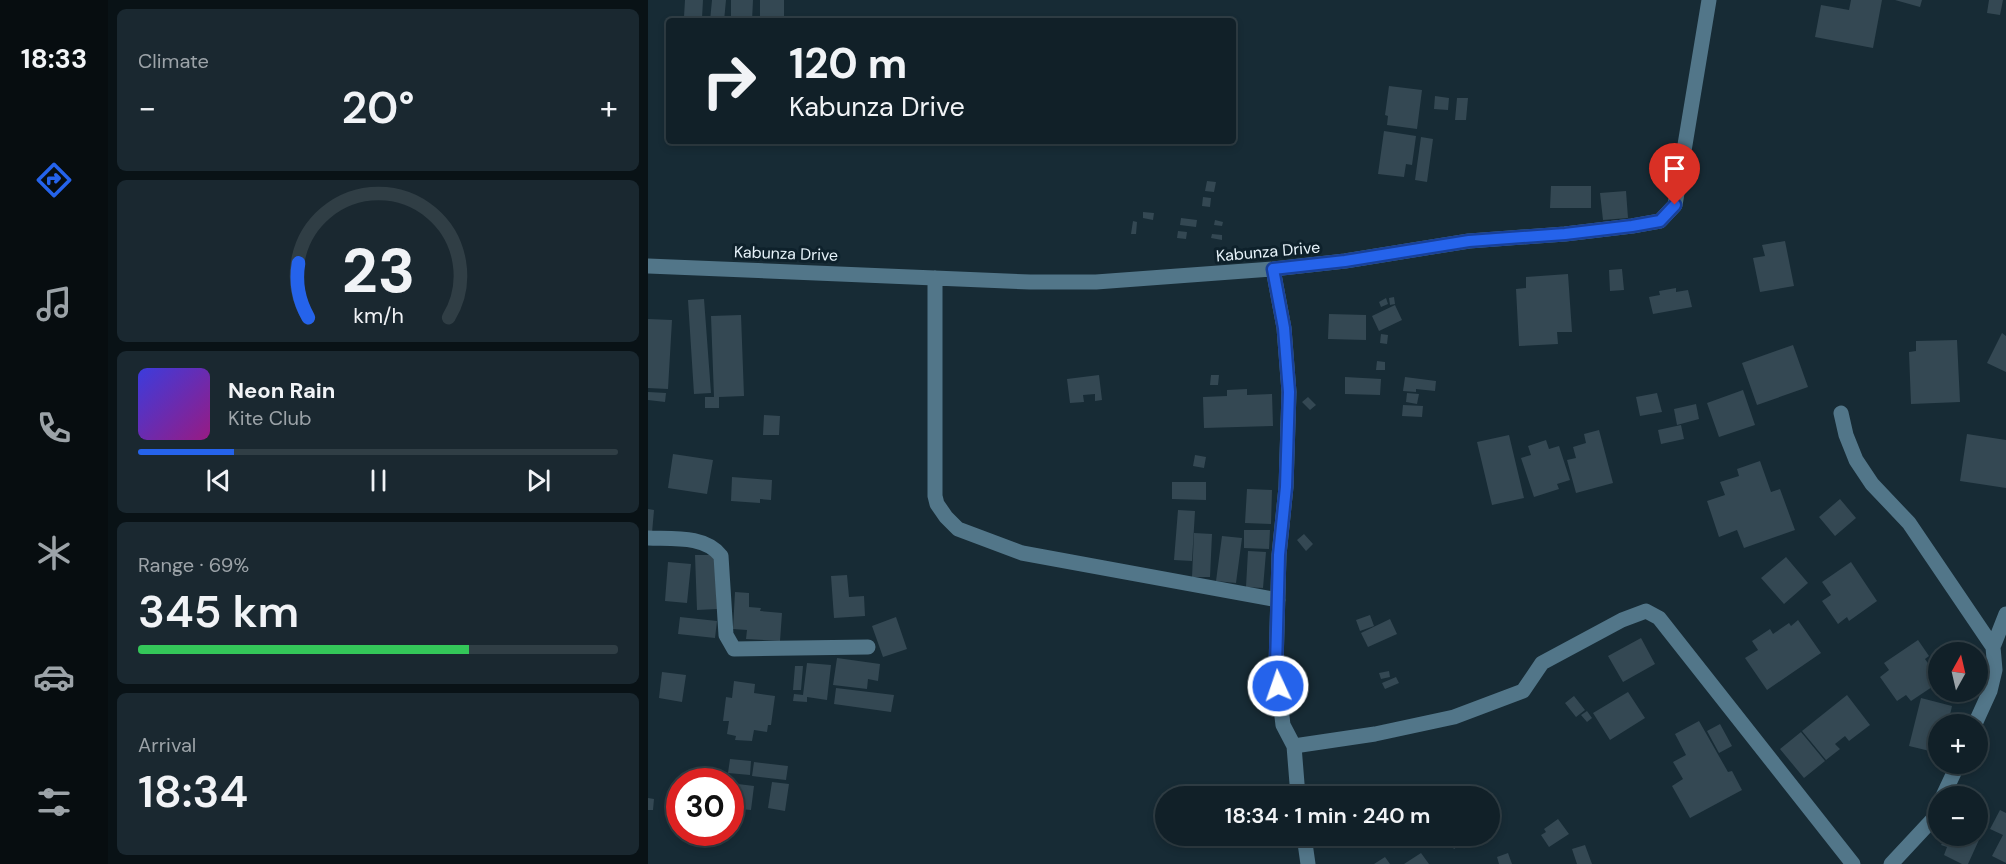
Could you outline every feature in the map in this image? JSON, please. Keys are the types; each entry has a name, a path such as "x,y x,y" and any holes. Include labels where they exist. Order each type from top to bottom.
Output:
{"street":[{"name":"Kabunza Drive","path":"648,266 1030,282 1096,282 1273,269 1345,261 1469,241 1565,234 1660,221 1675,205 1708,0"},
{"path":"1273,269 1284,328 1289,392 1286,487 1279,555 1276,666 1283,725 1294,746 1297,786"},
{"path":"935,278 935,496 937,504 958,530 1022,553 1278,600"},
{"path":"1840,413 1856,460 1872,484 1909,523 1993,647"},
{"path":"648,538 702,542 715,547 722,556 724,624 729,644 734,650 868,647"},
{"path":"1294,746 1375,734 1454,717 1523,691 1542,663 1622,620 1646,611 1659,618 1853,864"},
{"path":"1980,714 1990,691 1995,670 1993,647 2006,614"},
{"path":"1891,864 1928,824"},
{"path":"1305,846 1308,864"}],"building":[{"path":"685,0 703,0 702,18 684,17"},
{"path":"712,0 726,0 724,18 710,18"},
{"path":"731,0 753,0 752,18 731,18"},
{"path":"760,0 784,0 784,18 760,18"},
{"path":"1851,0 1882,0 1873,48 1815,37 1821,5 1849,10"},
{"path":"1895,0 1922,0 1920,7"},
{"path":"1989,0 2003,0 2000,15 1987,13"},
{"path":"1389,86 1422,90 1417,129 1387,125 1388,116 1385,115"},
{"path":"1435,96 1449,98 1448,110 1434,109"},
{"path":"1457,98 1468,98 1466,120 1455,120"},
{"path":"1384,131 1416,136 1412,165 1406,164 1404,177 1378,174"},
{"path":"1421,137 1433,139 1427,182 1415,180"},
{"path":"1207,181 1216,182 1214,192 1205,191"},
{"path":"1551,186 1591,186 1591,208 1550,208"},
{"path":"1626,191 1628,218 1603,220 1600,193"},
{"path":"1203,197 1211,198 1210,207 1202,206"},
{"path":"1143,212 1154,213 1153,220 1143,218"},
{"path":"1181,218 1197,220 1196,227 1180,225"},
{"path":"1215,220 1223,222 1222,226 1214,225"},
{"path":"1133,221 1137,222 1136,234 1131,234"},
{"path":"1178,231 1187,232 1186,239 1177,238"},
{"path":"1212,234 1222,235 1222,240 1211,238"},
{"path":"1785,241 1794,286 1760,292 1753,258 1765,256 1762,245"},
{"path":"1622,269 1624,290 1610,291 1609,270"},
{"path":"1568,274 1572,332 1557,332 1558,344 1519,346 1516,289 1526,288 1526,277"},
{"path":"1676,288 1676,292 1688,290 1692,307 1653,314 1649,297 1660,295 1659,291"},
{"path":"1394,297 1395,304 1390,305 1389,298"},
{"path":"1386,298 1388,304 1381,307 1379,302"},
{"path":"704,299 711,393 694,394 688,300"},
{"path":"1395,305 1402,320 1379,331 1372,316"},
{"path":"1329,314 1366,315 1366,340 1328,339"},
{"path":"741,315 744,396 719,397 719,408 705,408 705,397 714,397 711,316"},
{"path":"648,319 672,320 668,389 648,388"},
{"path":"2002,333 2006,336 2006,372 1987,363"},
{"path":"1381,334 1388,335 1387,344 1380,343"},
{"path":"1957,340 1960,402 1911,404 1909,352 1916,351 1916,341"},
{"path":"1793,345 1808,387 1757,405 1742,363"},
{"path":"1377,361 1385,362 1385,370 1376,370"},
{"path":"1099,375 1102,400 1095,401 1095,394 1083,395 1084,402 1070,403 1067,379"},
{"path":"1211,375 1219,375 1218,385 1210,385"},
{"path":"1345,377 1381,379 1380,395 1345,394"},
{"path":"1405,377 1436,381 1435,391 1416,389 1416,392 1403,391"},
{"path":"1247,389 1247,395 1272,394 1273,426 1204,428 1203,397 1227,396 1227,390"},
{"path":"1743,390 1755,425 1719,437 1707,403"},
{"path":"648,392 666,393 665,402 648,400"},
{"path":"1407,393 1419,394 1417,404 1406,402"},
{"path":"1657,393 1662,412 1640,416 1636,397"},
{"path":"1308,397 1316,405 1310,410 1302,402"},
{"path":"1696,404 1699,419 1677,425 1674,409"},
{"path":"1403,405 1423,406 1422,417 1402,416"},
{"path":"764,415 780,416 779,435 763,435"},
{"path":"1681,425 1684,439 1661,444 1658,430"},
{"path":"1599,430 1613,483 1576,493 1567,460 1576,458 1573,447 1586,443 1584,434"},
{"path":"1967,434 2006,440 2006,488 1960,481"},
{"path":"1509,435 1524,498 1492,505 1477,442"},
{"path":"1546,440 1549,449 1559,446 1570,480 1557,484 1559,489 1534,497 1521,458 1531,455 1528,446"},
{"path":"673,454 713,460 707,494 668,488"},
{"path":"1195,455 1206,457 1204,468 1193,466"},
{"path":"1760,461 1771,492 1780,489 1795,530 1744,548 1737,530 1719,537 1707,501 1725,495 1720,482 1739,476 1737,469"},
{"path":"732,477 772,480 771,500 760,499 760,503 731,501"},
{"path":"1172,482 1206,482 1206,500 1172,499"},
{"path":"1247,489 1272,490 1271,524 1245,523"},
{"path":"1840,499 1856,518 1835,536 1819,517"},
{"path":"648,509 654,510 652,533 648,532"},
{"path":"1178,510 1195,511 1192,561 1174,560"},
{"path":"1244,530 1270,530 1269,549 1244,548"},
{"path":"1194,533 1212,534 1210,577 1192,577"},
{"path":"1304,534 1313,544 1306,551 1297,540"},
{"path":"1222,536 1242,538 1236,583 1216,581"},
{"path":"1248,551 1266,552 1263,588 1246,587"},
{"path":"695,555 715,555 717,609 697,610"},
{"path":"1786,557 1808,583 1784,604 1761,578"},
{"path":"668,562 691,564 687,603 665,601"},
{"path":"1851,562 1877,601 1849,621 1847,617 1838,624 1822,601 1831,595 1822,582"},
{"path":"847,575 849,597 864,596 865,616 834,618 831,576"},
{"path":"735,592 749,593 749,607 761,608 760,611 782,613 780,641 746,639 747,630 733,629"},
{"path":"1370,615 1374,626 1360,631 1356,620"},
{"path":"680,617 717,621 715,638 678,634"},
{"path":"896,617 907,649 883,657 872,626"},
{"path":"1390,619 1397,634 1368,647 1361,633"},
{"path":"1798,620 1821,653 1767,690 1745,658 1758,650 1752,641 1770,629 1773,634 1789,623 1791,626"},
{"path":"1641,638 1655,664 1623,682 1608,656"},
{"path":"1918,640 1928,655 1925,659 1928,663 1928,690 1911,701 1906,695 1897,701 1880,677 1889,670 1884,663"},
{"path":"837,658 880,664 878,681 868,679 867,689 833,685"},
{"path":"807,663 831,665 827,700 807,697 807,702 793,701 794,694 803,695"},
{"path":"795,666 803,666 801,690 793,690"},
{"path":"1389,671 1390,677 1381,679 1379,673"},
{"path":"662,672 686,675 682,702 659,698"},
{"path":"1396,677 1399,683 1385,689 1382,683"},
{"path":"734,681 755,684 754,693 775,696 771,725 768,725 767,732 754,730 752,741 735,740 736,736 727,734 729,721 723,721 726,697 732,698"},
{"path":"836,688 894,695 891,712 834,704"},
{"path":"1628,692 1645,718 1610,740 1593,713"},
{"path":"1847,695 1870,725 1849,741 1845,736 1835,744 1840,749 1826,760 1802,731"},
{"path":"1574,696 1585,710 1576,717 1565,703"},
{"path":"1921,698 1928,700 1928,702 1952,706 1950,714 1928,714 1928,751 1909,746"},
{"path":"1587,711 1592,718 1587,722 1581,715"},
{"path":"1699,721 1728,772 1732,771 1742,790 1690,818 1672,786 1683,779 1673,762 1686,755 1675,734"},
{"path":"1720,724 1732,746 1719,753 1707,731"},
{"path":"1801,732 1825,761 1804,778 1780,749"},
{"path":"730,759 751,761 750,775 744,774 744,768 729,768"},
{"path":"754,762 788,766 786,780 752,776"},
{"path":"772,782 789,784 785,811 768,808"},
{"path":"744,785 754,786 751,810 744,809"},
{"path":"648,798 654,799 653,810 648,810"},
{"path":"2000,810 2006,813 2006,863 1992,856 2003,835 1990,829"},
{"path":"1558,819 1569,834 1549,847 1541,835 1546,832 1544,829"},
{"path":"1585,845 1592,864 1577,864 1572,849"},
{"path":"1944,846 1976,846 1968,864 1962,864 1944,855 1947,847"},
{"path":"1421,853 1429,864 1404,864"},
{"path":"1508,853 1512,864 1499,864 1497,857"},
{"path":"1385,857 1390,864 1374,864"}],"route":[{"path":"1278,686 1276,666 1279,555 1286,487 1289,392 1284,328 1273,269 1345,261 1469,241 1565,234 1632,226 1660,221 1675,205"}]}
